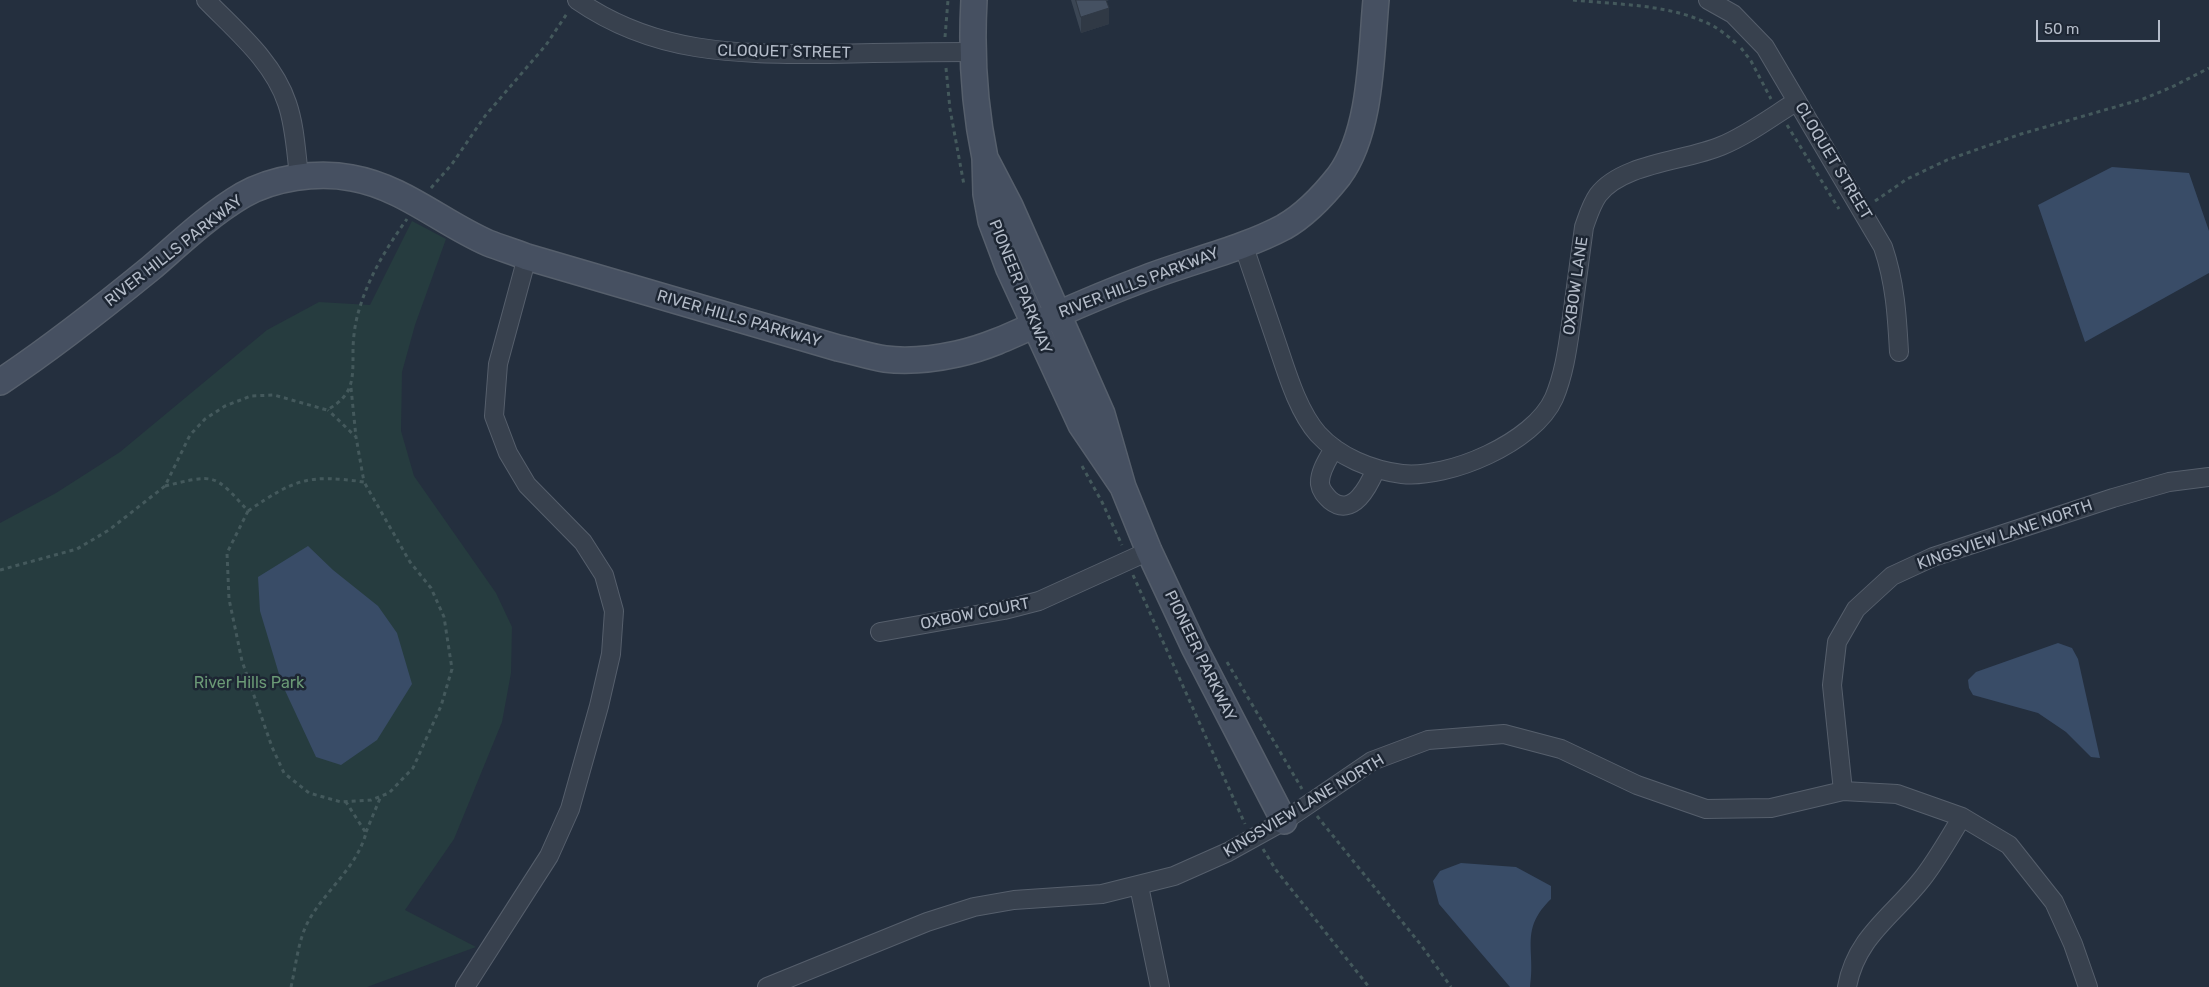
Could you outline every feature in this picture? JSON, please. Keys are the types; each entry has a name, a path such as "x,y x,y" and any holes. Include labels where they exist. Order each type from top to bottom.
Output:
{"street":[{"path":"206,0 251,45 271,72 287,102 294,134 299,176"},
{"name":"PIONEER PARKWAY","path":"974,0 971,52 977,122 985,158 986,194 991,221 1003,255 1034,326 1081,425 1123,487"},
{"name":"RIVER HILLS PARKWAY","path":"0,382 45,352 93,316 213,216 243,195 274,182 299,176 351,177 386,188 487,242 527,257 838,348 885,359 921,360 957,354 987,346 1145,278 1243,244 1285,226 1323,195 1340,174 1354,148 1363,119 1376,0"},
{"name":"CLOQUET STREET","path":"1708,0 1733,14 1765,47 1883,246 1892,273 1897,304 1899,352"},
{"name":"CLOQUET STREET","path":"573,6 608,18 641,34 706,50 772,54 971,52"},
{"name":"OXBOW LANE","path":"1243,244 1291,386 1317,433 1334,448 1353,460 1376,469 1403,474 1432,472 1492,454 1514,442 1531,429 1553,400 1560,382 1568,347 1584,227 1590,208 1599,194 1611,182 1624,175 1723,146 1798,101"},
{"name":"PIONEER PARKWAY","path":"985,158 1001,188 1102,414 1123,487 1149,551 1187,632 1284,821"},
{"path":"465,987 549,856 570,809 599,706 611,654 614,611 604,575 583,542 527,485 508,454 494,416 498,364 527,257"},
{"path":"1334,448 1322,471 1320,483 1323,494 1333,502 1344,505 1355,502 1365,492 1376,469"},
{"name":"KINGSVIEW LANE NORTH","path":"767,987 927,922 974,907 1014,900 1102,894 1174,876 1228,852 1284,821 1309,802 1372,761 1428,740 1504,734 1561,749 1636,785 1706,809 1772,808 1843,791 1832,685 1837,642 1856,609 1892,576 1933,557 2113,498 2169,482 2209,476"},
{"name":"OXBOW COURT","path":"880,632 1004,610 1039,601 1149,551"},
{"path":"1843,791 1897,794 1962,818 2009,845 2054,902 2073,944 2088,987"},
{"path":"1847,987 1850,973 1866,939 1923,878 1962,818"},
{"path":"1139,886 1160,987"}],"path":[{"path":"1573,0 1671,10 1696,18 1717,28 1739,46 1751,61 1773,102"},
{"path":"430,190 452,164 485,116 546,45 573,6"},
{"path":"1873,203 1907,179 1947,160 2021,134 2143,99 2209,68"},
{"path":"1786,124 1841,213"},
{"path":"327,410 346,396 351,386 355,331 359,310 379,262 406,221"},
{"path":"351,386 356,437 364,482 410,562 432,588 444,617 452,669 441,706 413,768 389,793 371,800 346,802 309,793 284,773 272,747 242,661 229,599 227,552 248,511 280,489 306,479 331,477 364,482"},
{"path":"165,486 190,435 205,419 225,406 251,396 274,395 327,410 356,437"},
{"path":"0,570 84,545 109,530 165,486 211,478 224,484 248,511"},
{"path":"1228,662 1318,818 1422,945 1451,987"},
{"path":"291,987 303,936 309,920 339,881 363,844 382,796"},
{"path":"346,802 366,833"}],"green space":[{"name":"River Hills Park","path":"412,221 446,239 415,325 402,372 401,431 414,476 496,593 512,627 511,673 502,722 454,839 405,910 476,947 367,987 0,987 0,523 56,493 120,452 267,330 319,302 370,305"}],"water":[{"path":"2112,167 2189,173 2209,231 2209,273 2085,342 2038,205"},
{"path":"308,546 333,570 378,606 397,633 412,684 377,740 341,765 316,757 282,684 260,611 258,577"},
{"path":"2058,643 2072,648 2078,659 2100,758 2091,757 2066,732 2038,713 1973,695 1969,688 1968,680 1976,672"},
{"path":"1461,863 1516,867 1551,886 1551,899 1541,910 1532,930 1530,987 1510,987 1439,904 1433,881 1440,871"}],"building":[{"path":"1076,0 1106,0 1109,8 1081,17"}]}
